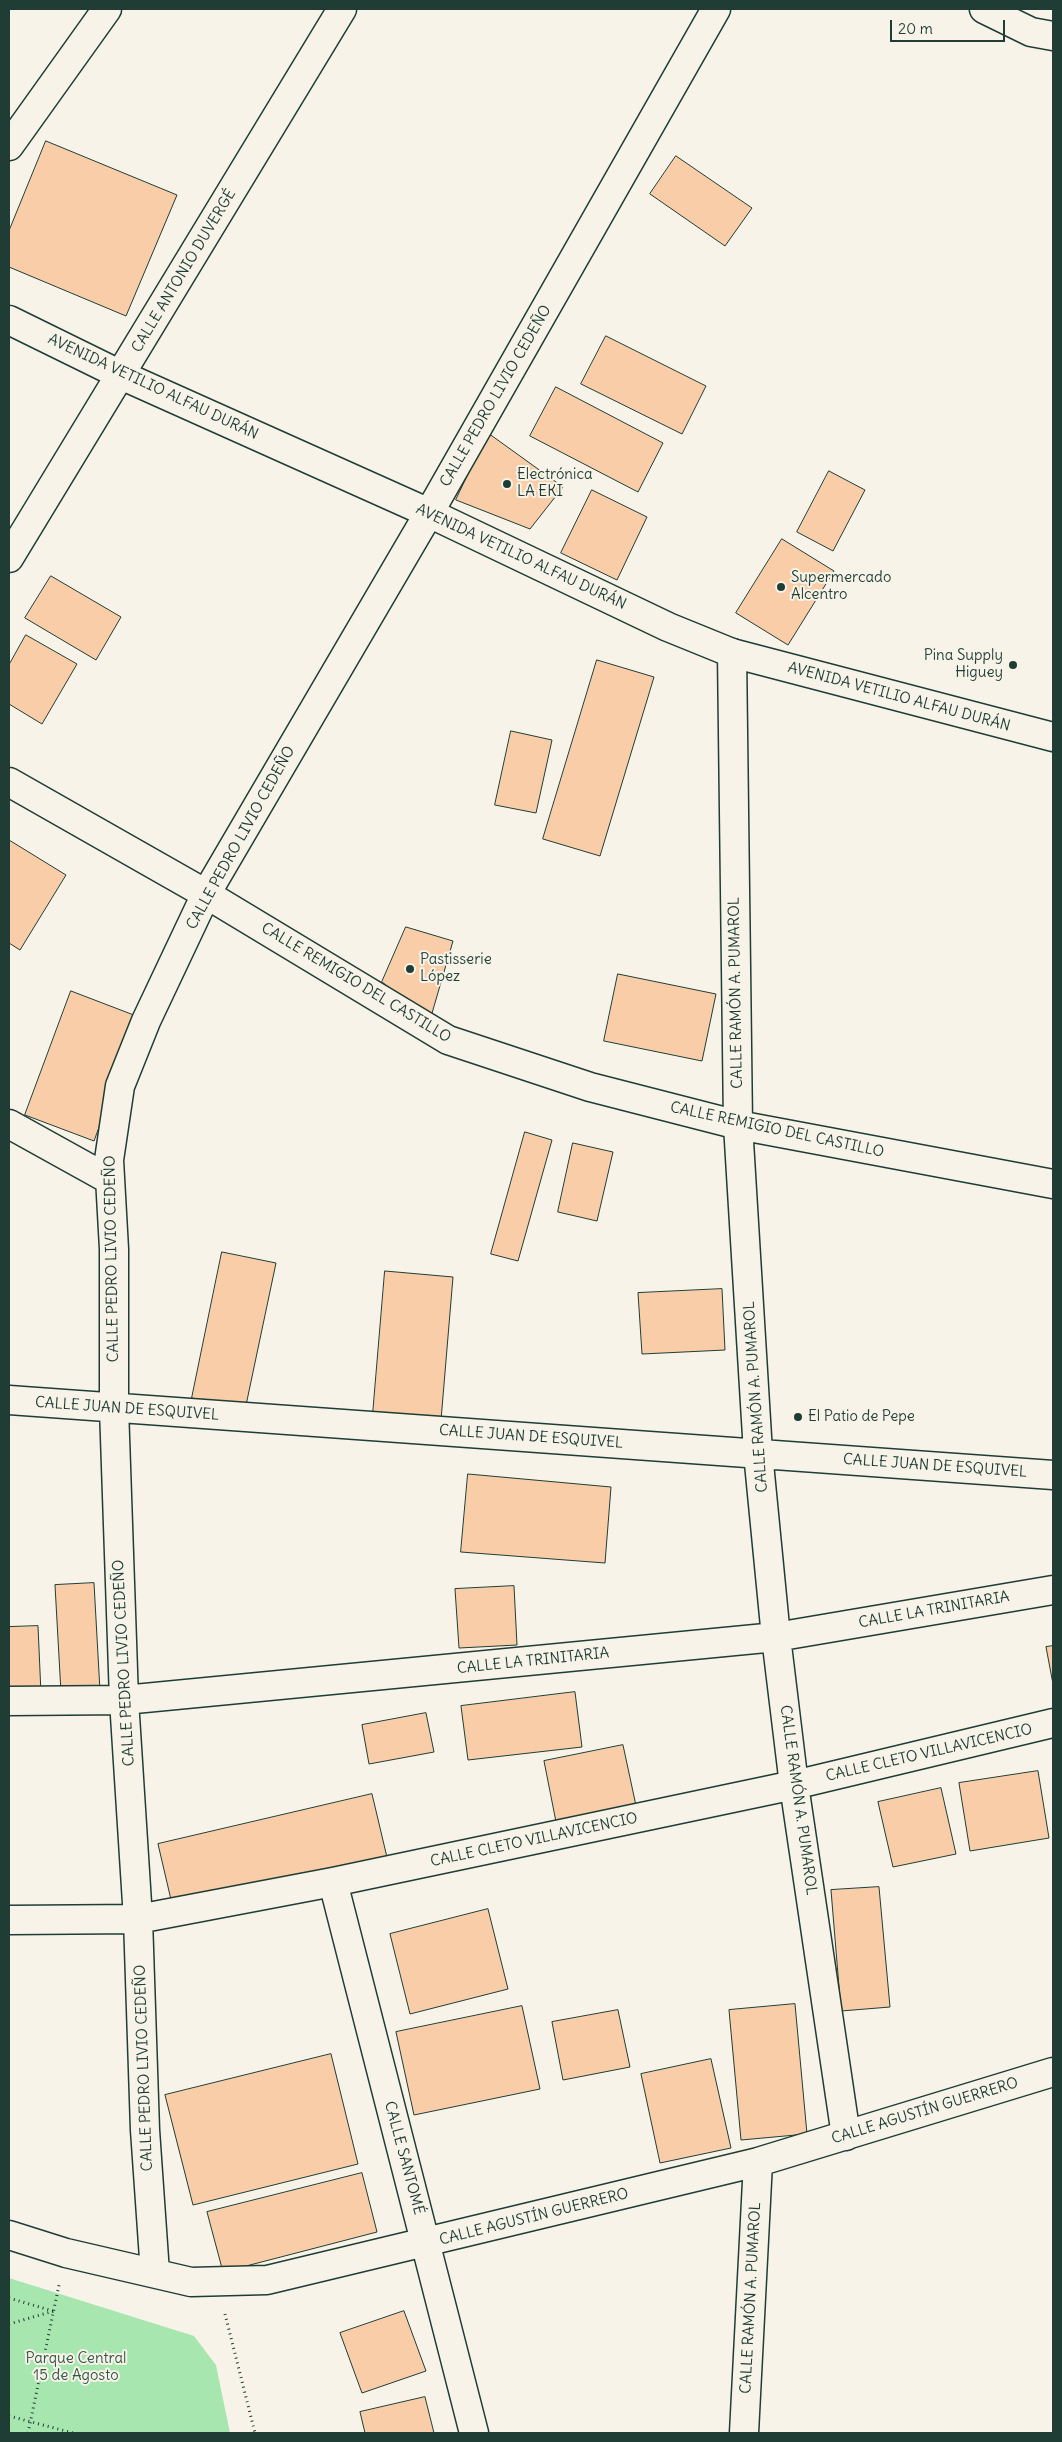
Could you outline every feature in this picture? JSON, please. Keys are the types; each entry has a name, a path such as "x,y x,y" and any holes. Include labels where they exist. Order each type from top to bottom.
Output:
{"street":[{"path":"9,146 107,9"},
{"name":"CALLE ANTONIO DUVERGÉ","path":"9,558 342,9"},
{"name":"CALLE PEDRO LIVIO CEDEÑO","path":"155,2273 145,2130 138,1919 124,1700 114,1408 114,1249 109,1160 120,1086 146,1022 206,894 429,513 716,9"},
{"path":"984,9 1031,32 1053,36"},
{"name":"AVENIDA VETILIO ALFAU DURÁN","path":"9,320 121,375 429,513 668,626 732,653 1053,737"},
{"name":"CALLE RAMÓN A. PUMAROL","path":"732,653 738,1125 758,1453 776,1637 794,1785 846,2136"},
{"name":"CALLE REMIGIO DEL CASTILLO","path":"9,782 206,894 448,1040 590,1087 738,1125 1053,1184"},
{"path":"9,1124 110,1180"},
{"name":"CALLE JUAN DE ESQUIVEL","path":"9,1400 758,1453 1053,1476"},
{"name":"CALLE LA TRINITARIA","path":"9,1701 124,1700 776,1637 1053,1590"},
{"name":"CALLE CLETO VILLAVICENCIO","path":"9,1920 138,1919 333,1882 794,1785 1053,1723"},
{"name":"CALLE SANTOMÉ","path":"333,1882 474,2433"},
{"name":"CALLE AGUSTÍN GUERRERO","path":"9,2235 66,2253 191,2282 267,2280 758,2162 1053,2072"},
{"name":"CALLE RAMÓN A. PUMAROL","path":"744,2433 758,2162"}],"path":[{"path":"28,2433 66,2253"},
{"path":"217,2281 255,2433"},
{"path":"9,2298 54,2311"},
{"path":"9,2324 54,2311"},
{"path":"9,2416 73,2433"}],"green space":[{"name":"Parque Central 15 de Agosto","path":"9,2278 194,2336 216,2365 230,2433 9,2433"}],"building":[{"path":"46,141 177,195 126,316 9,267 9,231"},
{"path":"676,156 752,208 725,246 650,194"},
{"path":"606,336 706,386 682,434 581,384"},
{"path":"556,387 663,443 638,492 530,436"},
{"path":"488,433 563,487 530,529 456,500"},
{"path":"829,471 865,490 833,551 797,532"},
{"path":"592,490 647,517 617,580 561,553"},
{"path":"782,539 834,571 788,645 736,613"},
{"path":"51,576 121,617 96,660 25,618"},
{"path":"26,635 77,664 42,724 9,704 9,665"},
{"path":"597,660 654,677 600,856 543,839"},
{"path":"511,731 552,740 536,813 495,805"},
{"path":"9,840 66,875 20,950 9,943"},
{"path":"406,927 453,941 430,1020 382,982"},
{"path":"618,974 716,994 702,1061 604,1041"},
{"path":"71,991 139,1017 94,1141 25,1115"},
{"path":"525,1132 552,1140 518,1261 491,1254"},
{"path":"573,1143 613,1152 597,1221 558,1212"},
{"path":"222,1252 276,1263 245,1410 192,1398"},
{"path":"385,1271 453,1277 440,1432 372,1426"},
{"path":"722,1289 725,1350 642,1354 638,1293"},
{"path":"468,1474 611,1487 605,1563 461,1552"},
{"path":"94,1583 100,1691 61,1693 55,1585"},
{"path":"514,1586 517,1645 459,1648 455,1589"},
{"path":"38,1626 41,1694 9,1696 9,1627"},
{"path":"1053,1646 1053,1684 1046,1647"},
{"path":"575,1692 582,1747 468,1760 461,1706"},
{"path":"426,1713 434,1752 369,1764 362,1725"},
{"path":"623,1745 638,1815 558,1832 544,1761"},
{"path":"1038,1771 1049,1838 970,1851 959,1783"},
{"path":"941,1788 956,1854 893,1867 878,1802"},
{"path":"372,1794 390,1870 172,1904 158,1844"},
{"path":"879,1887 890,2007 841,2011 831,1890"},
{"path":"488,1909 508,1989 410,2014 390,1934"},
{"path":"795,2004 807,2134 741,2140 729,2010"},
{"path":"522,2006 540,2089 414,2115 396,2032"},
{"path":"618,2010 630,2067 563,2080 552,2022"},
{"path":"331,2054 358,2164 193,2205 165,2095"},
{"path":"711,2059 731,2148 660,2163 641,2074"},
{"path":"362,2173 377,2232 223,2272 207,2212"},
{"path":"404,2311 426,2371 362,2393 340,2333"},
{"path":"425,2397 434,2433 365,2433 360,2412"}],"place":[{"name":"Electrónica LA EKI","path":"507,484"},
{"name":"Supermercado Alcentro","path":"781,587"},
{"name":"Pina Supply Higuey","path":"1013,665"},
{"name":"Pastisserie López","path":"410,969"},
{"name":"El Patio de Pepe","path":"798,1417"}]}
